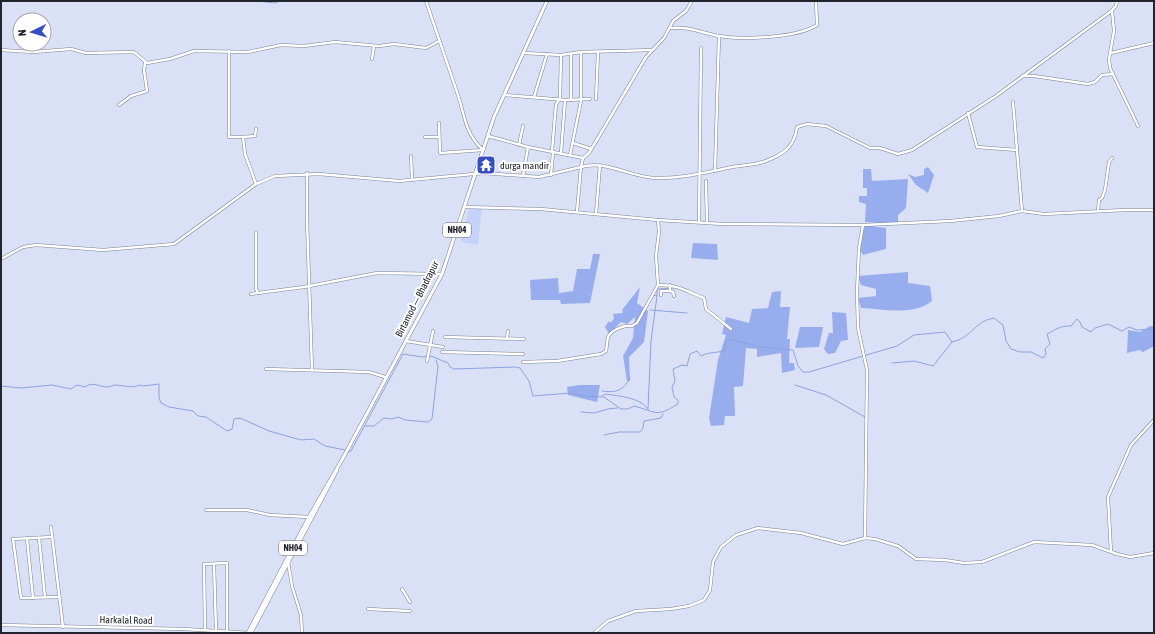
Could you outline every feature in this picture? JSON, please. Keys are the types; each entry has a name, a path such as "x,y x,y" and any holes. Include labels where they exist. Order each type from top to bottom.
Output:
{"main road":[{"name":"Birtamod — Bhadrapur","path":"287,562 309,517 347,451 385,377 442,274 488,136 504,95 547,1"},
{"name":"Birtamod — Bhadrapur","path":"250,633 339,464"}],"street":[{"path":"426,1 470,136 483,150"},
{"path":"577,211 583,158 591,148 630,83 653,50 664,38 673,21 686,11 692,1"},
{"path":"670,28 678,27 702,31 719,36 757,37 803,33 817,25 816,1"},
{"path":"1,259 23,247 36,245 103,250 174,244 256,184 275,176 307,173 399,181 476,173 539,177 590,164 653,178 676,178 764,162 787,149 796,135 796,127 802,125 826,126 870,148 880,148 898,154 912,150 996,96 1112,10 1117,1"},
{"path":"1112,10 1114,31 1109,62 1110,68 1138,126"},
{"path":"715,171 719,36"},
{"path":"145,64 170,59 194,51 248,52 281,45 304,46 335,42 374,46 394,44 426,48 440,41"},
{"path":"1111,53 1154,43"},
{"path":"372,59 374,46"},
{"path":"699,222 698,174 701,48"},
{"path":"1,50 33,52 71,49 86,53 130,52 138,54 145,64 144,70 147,90 131,96 119,105"},
{"path":"524,53 561,55 581,52 653,50"},
{"path":"229,51 229,137 255,136 256,129"},
{"path":"570,155 581,101 581,52"},
{"path":"596,99 598,52"},
{"path":"534,97 548,54"},
{"path":"571,54 571,100"},
{"path":"551,175 556,104 560,99 561,55"},
{"path":"1022,76 1034,76 1088,84 1095,82 1102,75 1113,74"},
{"path":"504,95 581,101 590,99"},
{"path":"561,153 565,100"},
{"path":"1013,102 1022,211"},
{"path":"968,113 977,146 1017,150"},
{"path":"438,123 440,153 483,150"},
{"path":"519,145 523,126"},
{"path":"425,136 439,137"},
{"path":"488,136 519,145 583,158"},
{"path":"243,137 245,154 256,184"},
{"path":"573,143 591,148"},
{"path":"523,176 528,146"},
{"path":"411,156 412,179"},
{"path":"1098,211 1099,200 1102,198 1109,162 1112,158"},
{"path":"596,214 600,165"},
{"path":"510,166 524,170"},
{"path":"307,173 312,370"},
{"path":"706,181 707,223"},
{"path":"464,207 577,211 658,220 707,223 864,225 950,221 1022,211 1044,214 1154,210"},
{"path":"523,362 557,361 601,354 606,350 608,337 611,333 625,326 632,326 637,323 658,285 656,256 659,232 658,220"},
{"path":"864,225 859,248 858,328 863,344 863,352 867,370 865,538"},
{"path":"256,233 256,289 258,294"},
{"path":"251,294 310,286 377,273 442,274"},
{"path":"658,285 670,285 688,290 704,298 706,309 731,329"},
{"path":"670,285 670,291"},
{"path":"661,295 661,291 670,291 674,292 674,296"},
{"path":"427,361 433,330"},
{"path":"507,338 508,331"},
{"path":"445,337 524,339"},
{"path":"405,341 443,348"},
{"path":"442,352 523,354"},
{"path":"266,369 369,372 385,377"},
{"path":"1111,552 1108,498 1131,445 1154,420"},
{"path":"206,510 247,510 270,515 309,517"},
{"path":"51,527 63,627"},
{"path":"594,633 608,621 636,610 672,609 689,606 704,600 710,590 716,556 730,540 747,530 758,528 785,531 843,544 865,538 875,539 898,546 916,559 944,560 964,563 982,562 1034,542 1089,545 1130,557 1154,553"},
{"path":"52,537 13,539 14,551 21,598 59,597"},
{"path":"39,538 46,597"},
{"path":"27,539 33,598"},
{"path":"287,562 292,586 301,615 302,633"},
{"path":"205,630 204,564 227,563 227,631"},
{"path":"214,564 216,630"},
{"path":"402,589 410,602"},
{"path":"368,609 410,611"},
{"name":"Harkalal Road","path":"1,625 216,630 250,633"}],"shaded area":[{"path":"928,167 934,175 928,193 916,185 908,174 915,177 924,175 924,169"},
{"path":"863,169 871,169 872,181 908,179 906,208 898,215 898,224 865,222 866,204 859,202 859,196 867,196 867,188 863,188"},
{"path":"469,208 482,208 478,245 461,242"},
{"path":"863,225 886,228 886,249 863,255 859,248"},
{"path":"693,243 717,244 718,260 691,258"},
{"path":"593,254 600,254 590,303 561,304 560,300 531,300 530,280 558,278 559,293 573,291 577,269 590,269"},
{"path":"908,272 908,283 930,286 932,301 925,306 907,310 861,308 858,298 876,296 876,289 861,285 858,276"},
{"path":"640,287 637,303 648,311 644,342 629,357 630,381 627,381 623,356 633,338 635,317 627,324 621,322 609,334 605,327 609,321 610,323 614,319 613,314 623,313 622,310"},
{"path":"781,291 780,307 790,307 787,339 790,339 789,363 794,363 795,370 782,373 781,353 757,357 757,349 746,348 743,386 734,387 735,416 725,416 724,425 711,426 709,418 718,360 726,335 722,334 726,317 749,323 752,309 768,308 772,292"},
{"path":"832,312 846,313 848,340 841,341 835,353 828,354 824,349 829,333 833,333"},
{"path":"1150,326 1154,326 1154,346 1143,352 1139,350 1127,353 1128,330 1140,332"},
{"path":"800,327 823,327 819,347 795,348"},
{"path":"580,385 600,385 597,402 568,395 567,387"}],"waterway":[{"path":"256,1 276,3 279,1"},
{"path":"653,295 657,296 657,289 674,288"},
{"path":"648,409 651,341 657,296"},
{"path":"650,310 687,313"},
{"path":"348,452 351,451 403,354 422,357 431,356 448,363 450,367 454,369 520,368 529,381 533,396 571,393 584,396 604,397 621,409 628,409 634,406 652,412 660,412 678,404 678,400 674,397 672,387 675,381 673,369 682,365 687,366 690,354 697,351 701,356 723,351 726,349 725,344 729,339 760,347 793,350 798,366 803,372 809,372 897,346 914,335 945,332 952,342 959,340 982,322 994,318 1003,325 1006,341 1011,349 1020,352 1031,352 1043,358 1046,354 1045,349 1050,344 1047,334 1061,327 1071,326 1077,319 1082,327 1091,332 1095,328 1108,324 1122,331 1129,327 1137,330 1154,329"},
{"path":"892,363 914,361 933,366 952,342"},
{"path":"365,426 374,426 384,418 392,419 398,417 405,420 428,422 432,419 438,366 436,360"},
{"path":"602,391 611,392 619,390 625,386 630,378"},
{"path":"1,386 21,388 52,385 71,389 77,385 85,387 91,384 104,387 116,385 131,387 159,384 159,398 161,403 169,407 193,411 198,416 206,417 227,431 232,429 234,419 240,418 269,431 301,440 314,439 325,446 345,450"},
{"path":"795,385 826,395 865,417"},
{"path":"602,396 605,394 628,398 640,402 648,409"},
{"path":"581,412 594,413 617,408"},
{"path":"604,435 619,432 640,432 643,428 644,421 661,418 663,414"}],"place":[{"name":"durga mandir","path":"486,165"}]}
